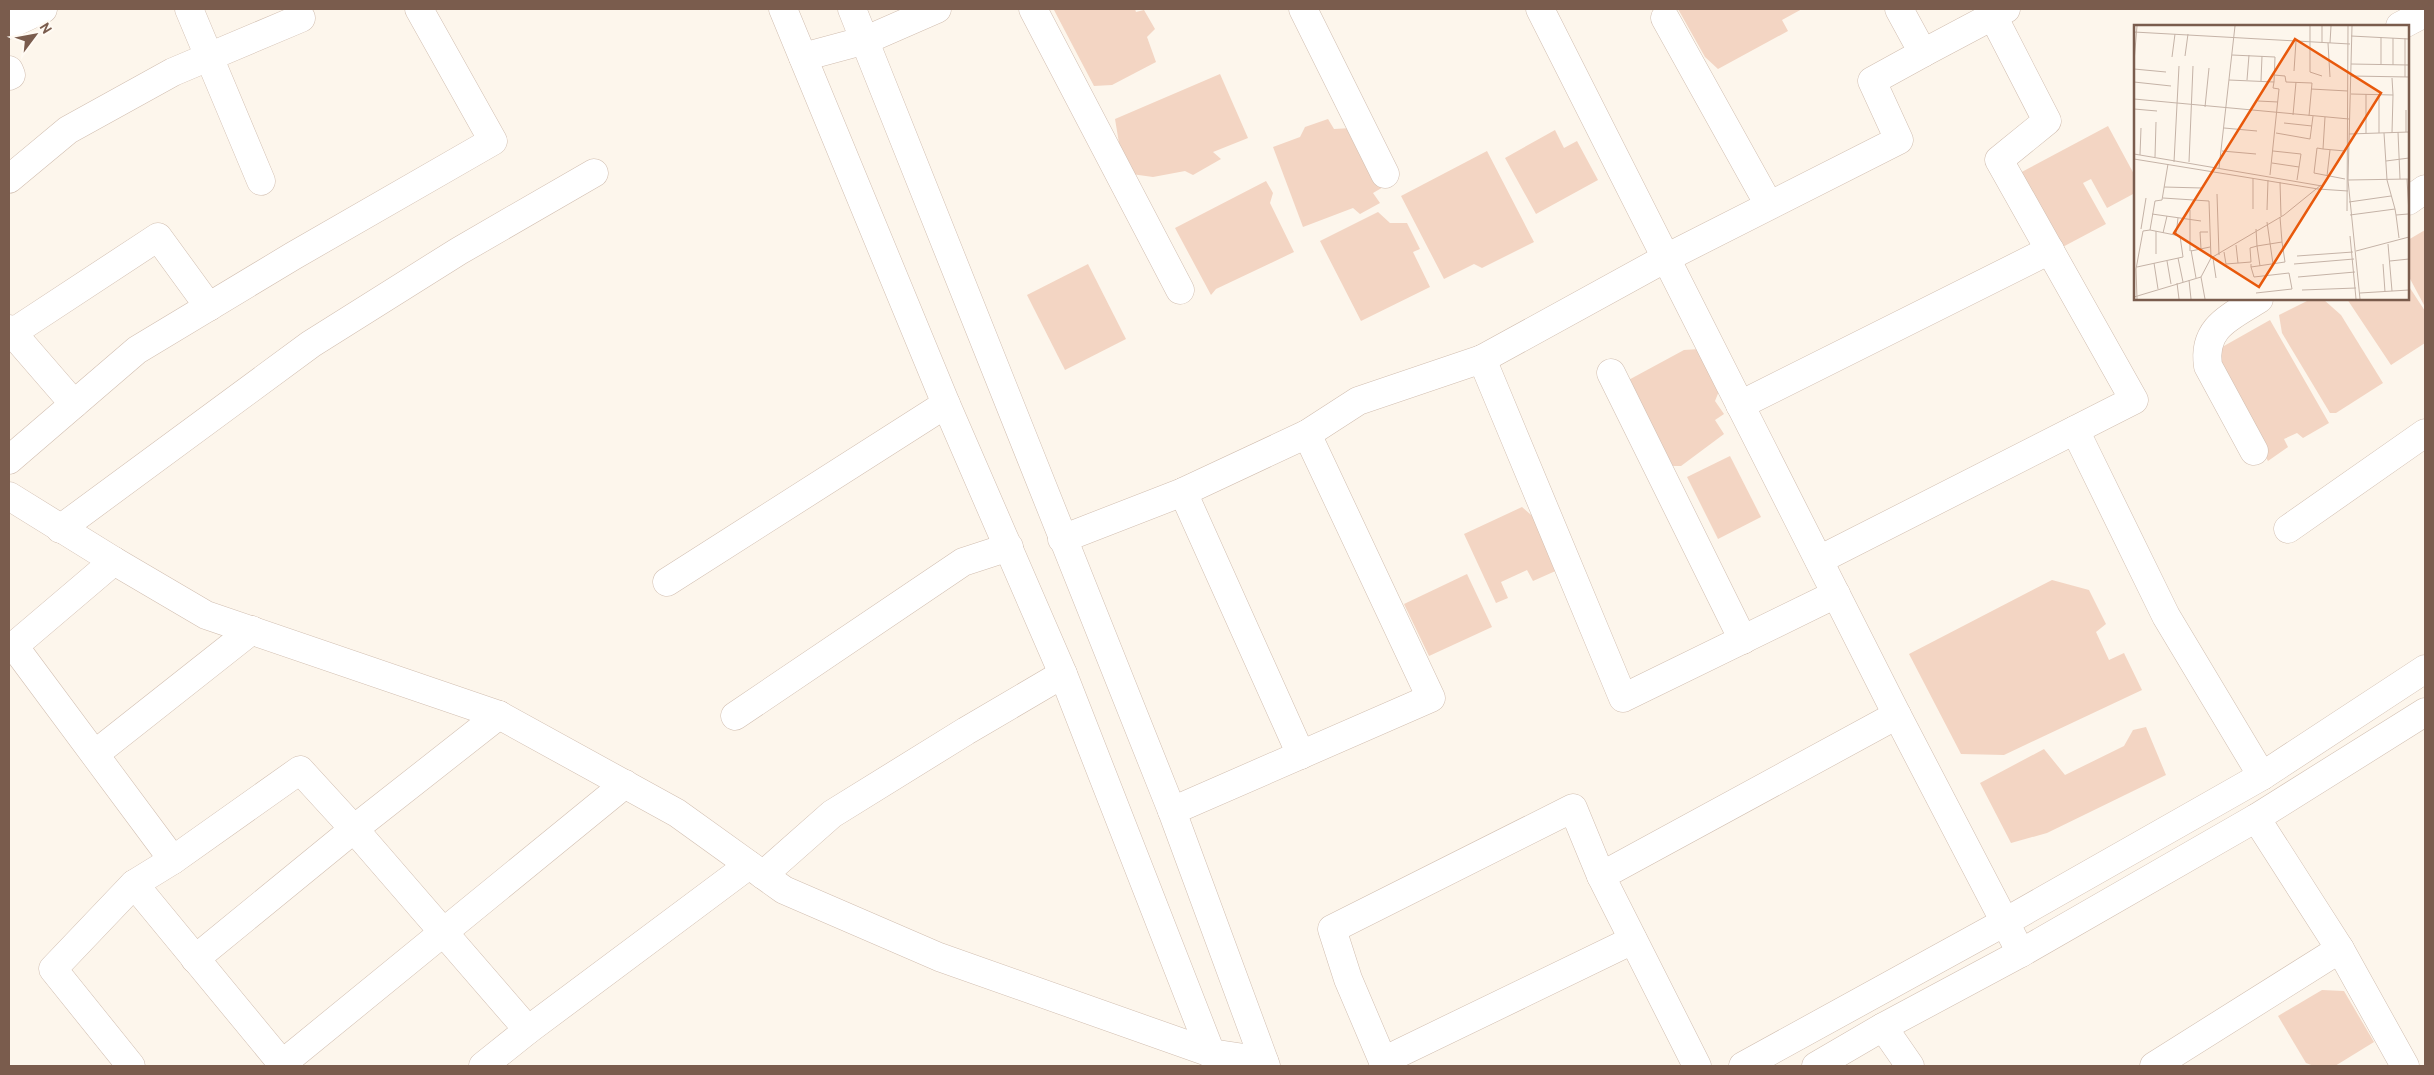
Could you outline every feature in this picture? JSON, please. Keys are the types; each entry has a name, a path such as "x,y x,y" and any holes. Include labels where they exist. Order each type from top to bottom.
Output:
{"street":[{"path":"9,25 43,9"},
{"path":"189,9 261,181"},
{"path":"9,460 137,350 293,256 493,141 419,9"},
{"path":"783,9 946,404 1063,674 1215,1060"},
{"path":"9,496 114,562 206,615 499,715 677,813 784,890 939,957 1215,1060 1265,1064 1172,811 1062,539 866,40 852,9"},
{"path":"803,57 866,40 937,9"},
{"path":"1033,9 1180,290"},
{"path":"1303,9 1385,174"},
{"path":"1540,9 1897,715 2021,953"},
{"path":"1899,9 1923,53"},
{"path":"1062,539 1183,492 1307,434 1358,401 1482,359 1666,258 1899,140 1872,81 1999,12 2047,121 1999,160 2134,400 1819,560"},
{"path":"9,179 68,130 173,72 301,18"},
{"path":"1666,18 1768,205"},
{"path":"9,70 11,75 9,76"},
{"path":"60,528 311,344 459,251 594,173"},
{"path":"2409,199 2425,189"},
{"path":"74,404 11,331 158,237 209,306"},
{"path":"1740,405 2050,250"},
{"path":"2254,451 2208,366 2206,352 2210,337 2224,322 2257,300"},
{"path":"1482,359 1623,698 1836,594"},
{"path":"1611,373 1743,640"},
{"path":"667,582 946,404"},
{"path":"2075,430 2166,616 2262,776"},
{"path":"2288,529 2425,433"},
{"path":"1172,811 1431,698 1307,434"},
{"path":"1183,492 1302,755"},
{"path":"735,716 963,562 1009,547"},
{"path":"114,562 14,646 173,860"},
{"path":"94,754 252,630"},
{"path":"1743,1066 2005,922 2262,776 2425,669"},
{"path":"483,1066 528,1030 756,870 832,814 966,731 1063,674"},
{"path":"195,959 354,829 499,715"},
{"path":"1601,876 1897,715"},
{"path":"1816,1066 1883,1027 2021,953 2256,818 2424,717"},
{"path":"131,1066 53,969 134,884 173,860 300,770 354,829 528,1030"},
{"path":"134,884 283,1065 625,784"},
{"path":"1632,940 1384,1064 1348,979 1332,929 1573,808 1601,876 1696,1066"},
{"path":"2256,818 2340,949 2405,1066"},
{"path":"2154,1066 2340,949"},
{"path":"1883,1027 1910,1066"}],"building":[{"path":"1135,9 1136,12 1144,10 1155,29 1147,37 1156,62 1112,85 1094,86 1054,10"},
{"path":"1678,9 1802,9 1782,20 1788,31 1718,69 1705,57"},
{"path":"1220,74 1248,138 1213,152 1221,159 1193,175 1185,171 1153,177 1124,173 1115,119"},
{"path":"1328,119 1334,129 1351,128 1385,186 1373,193 1380,203 1360,214 1353,208 1303,227 1273,147 1300,137 1305,127"},
{"path":"2108,126 2134,174 2134,194 2107,208 2091,179 2083,183 2106,224 2057,250 2016,175"},
{"path":"1555,130 1564,148 1577,141 1598,180 1536,214 1505,158"},
{"path":"1487,151 1534,242 1482,268 1474,264 1444,279 1401,196"},
{"path":"1266,181 1273,193 1270,203 1294,252 1216,289 1211,295 1175,228"},
{"path":"1378,212 1390,223 1407,223 1420,249 1413,252 1430,287 1361,321 1320,241"},
{"path":"2425,230 2425,307 2409,277 2409,239"},
{"path":"1088,264 1126,339 1065,370 1027,295"},
{"path":"2409,287 2425,311 2425,343 2391,365 2348,300 2409,300"},
{"path":"2309,300 2324,300 2341,315 2383,383 2336,413 2330,413 2282,333 2279,315"},
{"path":"2270,320 2329,423 2303,438 2297,433 2284,439 2288,447 2268,461 2208,355"},
{"path":"1699,349 1719,391 1715,401 1724,414 1715,420 1724,434 1681,466 1668,466 1623,383 1684,350"},
{"path":"1730,456 1761,517 1718,539 1687,477"},
{"path":"1522,507 1538,521 1560,569 1533,581 1527,570 1501,582 1508,598 1496,603 1464,534"},
{"path":"1467,574 1492,627 1429,656 1404,604"},
{"path":"2052,580 2089,590 2106,624 2096,632 2109,660 2124,653 2142,690 2004,755 1961,754 1909,654"},
{"path":"2146,727 2166,775 2047,833 2011,843 1980,783 2044,749 2065,775 2124,746 2133,730"},
{"path":"2322,990 2344,991 2374,1042 2335,1066 2314,1066 2306,1063 2278,1016"}]}
